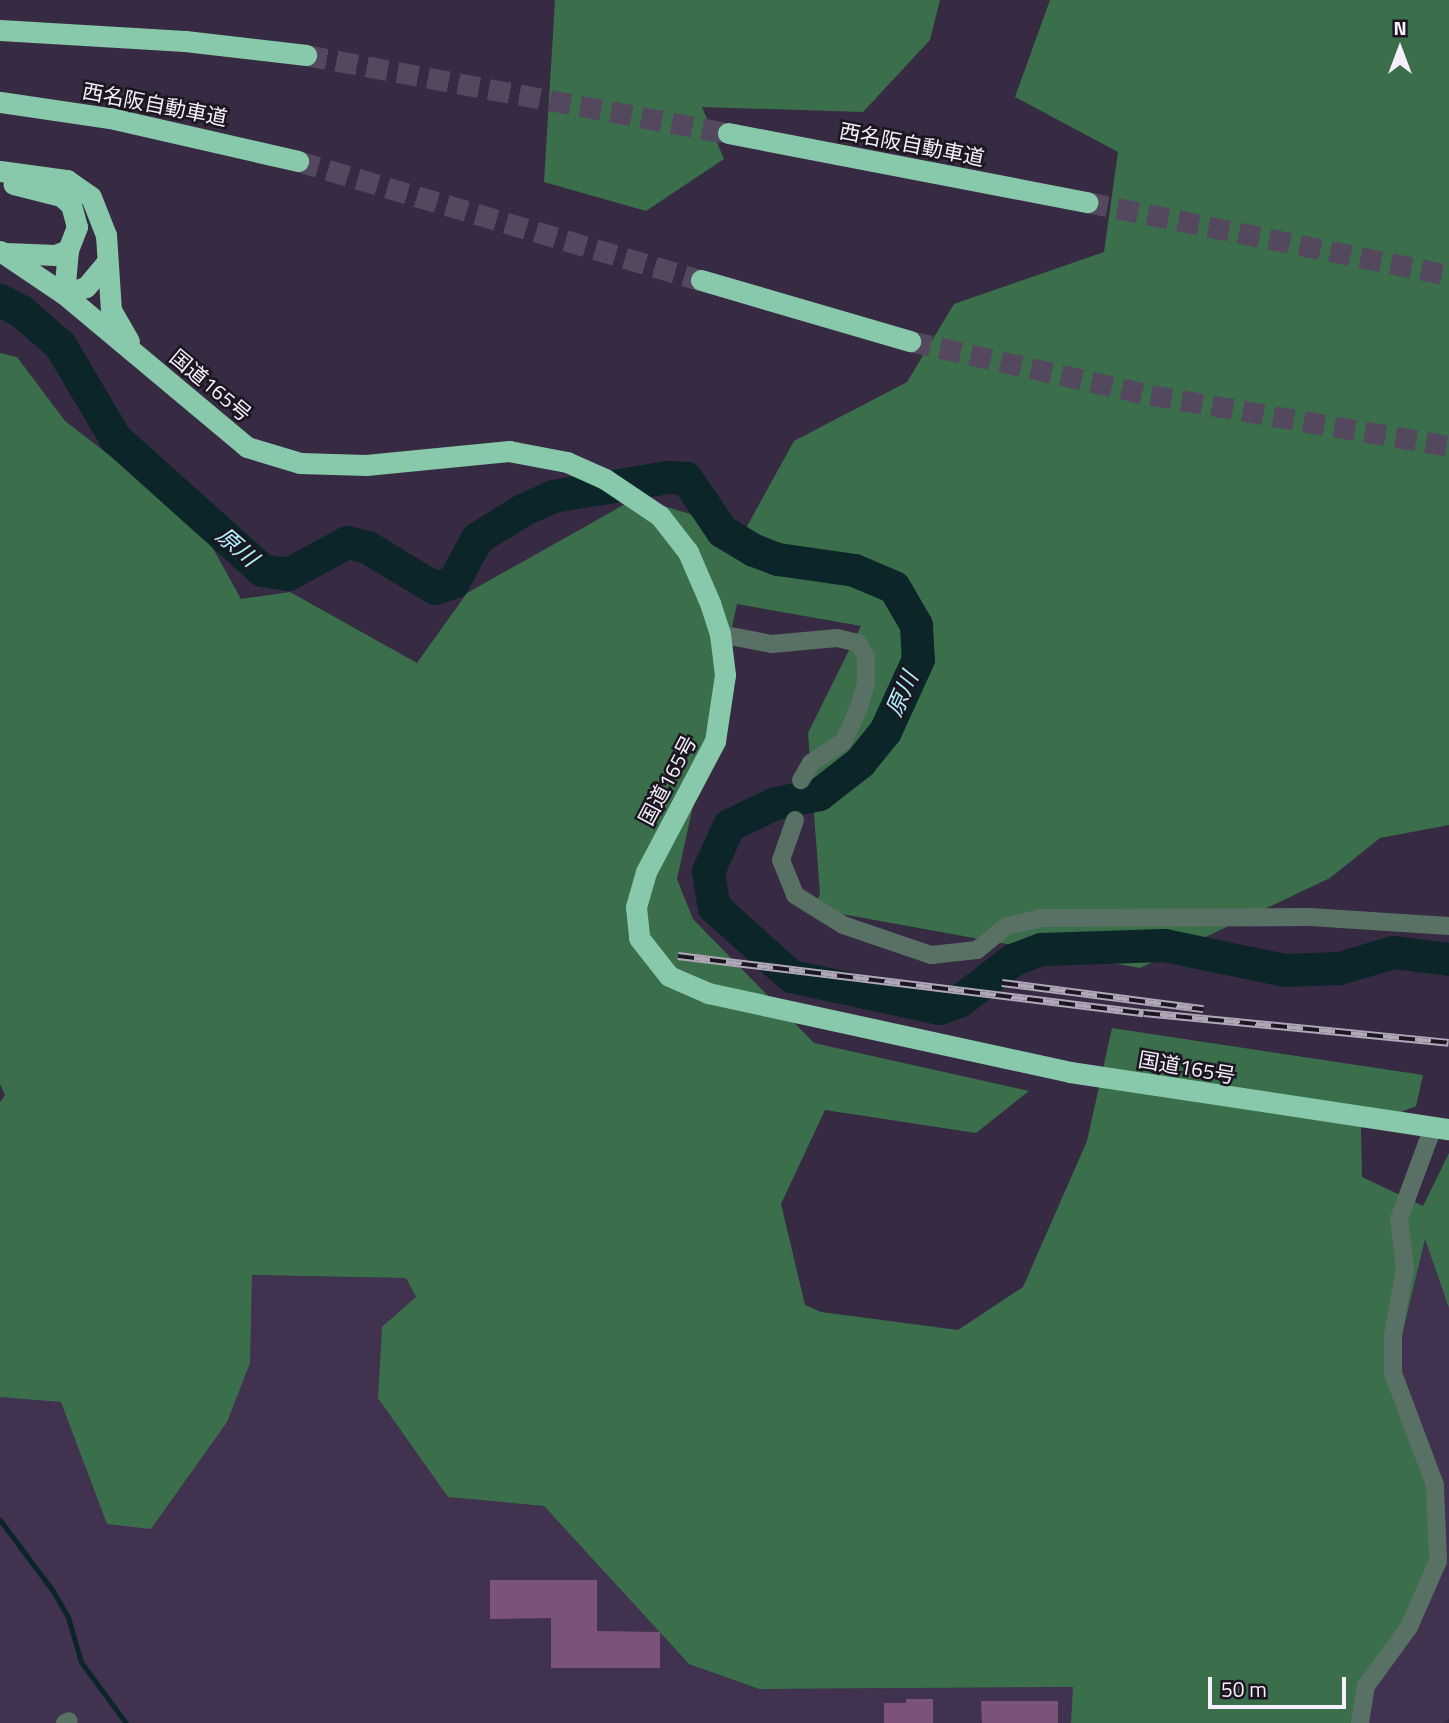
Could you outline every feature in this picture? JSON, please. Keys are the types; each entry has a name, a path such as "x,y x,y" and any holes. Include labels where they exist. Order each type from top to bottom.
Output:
{"highway":[{"path":"0,30 160,39 306,55"},
{"name":"西名阪自動車道","path":"0,102 110,118 298,161"},
{"name":"西名阪自動車道","path":"728,133 1087,202"},
{"path":"0,171 51,176 85,192 103,221 111,310 136,353"},
{"path":"0,182 45,190 71,205 77,227 68,250 64,294 86,287 105,264"},
{"path":"2,252 39,257 68,250"},
{"name":"国道165号","path":"2,252 64,294 247,447 300,463 366,465 509,451 567,462 605,479 660,516 688,552 720,634 725,675 715,741 646,872 636,906 639,938 669,976 708,993 1070,1072 1441,1128"},
{"path":"701,280 910,341"}],"street":[{"path":"720,634 772,644 837,638 858,643 866,657 866,684 858,710 843,742 811,763 801,780"},
{"path":"795,820 781,860 795,895 843,925 932,955 977,950 1007,926 1041,918 1310,917 1449,926"},
{"path":"1360,1723 1366,1686 1409,1627 1438,1561 1435,1485 1393,1373 1393,1336 1405,1267 1399,1219 1441,1128"}],"shaded area":[{"path":"1425,1237 1449,1308 1449,1719 1442,1723 1361,1723 1393,1373"},
{"path":"0,1264 2,1270 406,1278 416,1297 379,1398 448,1497 544,1506 689,1664 759,1689 1073,1687 1074,1723 0,1723"}],"green space":[{"path":"555,0 940,0 930,40 863,112 702,107 724,159 646,211 544,182"},
{"path":"1050,0 1449,0 1449,825 1380,838 1330,878 1140,968 814,909 820,894 808,733 861,626 737,604 677,879 693,919 814,1043 1029,1091 976,1133 825,1110 781,1204 805,1305 821,1312 958,1330 1023,1287 1087,1141 1112,1028 1423,1075 1416,1106 1361,1128 1362,1177 1423,1206 1449,1153 1449,1308 1425,1239 1393,1373 1418,1437 1438,1551 1381,1669 1361,1723 1071,1723 1073,1687 759,1689 689,1664 544,1506 448,1497 378,1398 382,1327 416,1297 406,1278 252,1275 250,1363 227,1422 151,1529 107,1524 61,1402 0,1397 0,1102 5,1095 0,1084 0,353 17,357 65,421 200,525 241,599 290,592 417,663 467,593 636,498 745,530 794,441 907,382 954,304 1104,252 1118,152 1015,97"}],"building":[{"path":"490,1580 597,1580 597,1631 660,1632 660,1668 551,1668 551,1618 490,1619"},
{"path":"906,1699 933,1699 933,1723 884,1723 884,1703 906,1703"},
{"path":"981,1701 1058,1701 1058,1723 982,1723"}],"waterway":[{"name":"原川","path":"0,300 21,311 60,345 115,438 262,570 288,574 347,542 367,547 435,588 453,582 477,538 524,509 553,496 668,477 686,478 722,531 754,550 778,559 854,570 894,587 916,625 918,659 885,731 860,762 819,794 775,803 729,825 708,871 714,907 791,976 939,1008 959,1001 1012,960 1041,949 1164,945 1285,970 1339,968 1393,952 1449,959"},
{"path":"0,1520 53,1591 68,1617 81,1662 126,1723"}],"tunnel":[{"path":"306,55 728,133"},
{"path":"298,161 701,280"},
{"path":"1087,202 1449,275"},
{"path":"910,341 1151,395 1449,446"}],"railway":[{"path":"678,956 1144,1013 1449,1043"},
{"path":"1002,983 1203,1009"}]}
